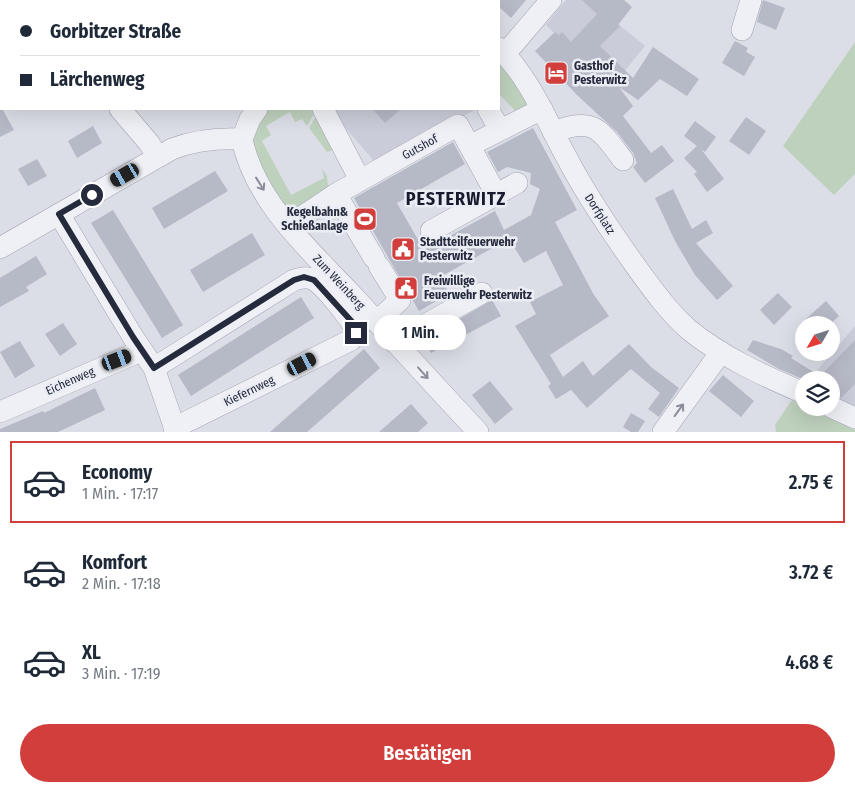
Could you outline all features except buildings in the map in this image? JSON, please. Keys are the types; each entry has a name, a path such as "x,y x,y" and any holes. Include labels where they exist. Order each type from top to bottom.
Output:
{"street":[{"path":"502,51 551,0"},
{"path":"742,30 751,0"},
{"name":"Dorfplatz","path":"502,51 542,109 568,160 608,228 658,297 689,330 721,352 795,389"},
{"path":"471,145 542,109"},
{"path":"121,110 149,143 157,156"},
{"path":"0,248 157,156 186,143 219,138 242,140 250,118 256,110"},
{"path":"288,226 360,180 324,110"},
{"path":"489,110 500,130"},
{"name":"Gutshof","path":"360,180 458,125 471,145 496,194"},
{"path":"553,132 571,125 589,125 605,136 623,160"},
{"name":"Zum Weinberg","path":"242,140 245,158 258,182 288,226 478,432"},
{"path":"431,231 517,183"},
{"path":"336,194 400,300 376,322"},
{"path":"59,214 141,351 154,368 175,430"},
{"name":"Kiefernweg","path":"154,368 294,280 304,277 314,280 354,324 356,333 351,340 175,430"},
{"path":"394,342 482,293"},
{"name":"Eichenweg","path":"0,412 141,351"},
{"path":"663,432 721,352"},
{"path":"840,410 855,418"}],"shaded area":[{"path":"566,0 582,0 588,5 590,3 595,5 645,46 623,73 620,71 622,67 614,60 606,68 584,62 546,25"},
{"path":"330,110 475,110 375,162"},
{"path":"855,326 855,410 840,402 840,371 817,371 825,361 840,361 840,344"}],"green space":[{"path":"855,42 855,174 834,195 783,146"},
{"path":"500,60 526,95 526,105 518,114 500,95"},
{"path":"264,110 312,110 314,114 307,126 302,119 295,122 290,112 266,126 271,135 262,141 291,195 324,178 322,169 327,176 328,188 288,215 256,160 251,145"},
{"path":"316,116 332,149 331,151 327,152 309,128"},
{"path":"792,400 795,401 795,416 826,416 855,430 855,432 776,432 775,425"}],"place":[{"name":"Gasthof Pesterwitz","path":"556,73"},
{"name":"Kegelbahn& Schießanlage","path":"365,219"},
{"name":"Stadtteilfeuerwehr Pesterwitz","path":"403,249"},
{"name":"Freiwillige Feuerwehr Pesterwitz","path":"406,288"}],"district":[{"name":"PESTERWITZ","path":"456,199"}],"route":[{"path":"92,195 59,214 141,351 154,368 294,280 304,277 314,280 328,295 354,324 356,333"}]}
